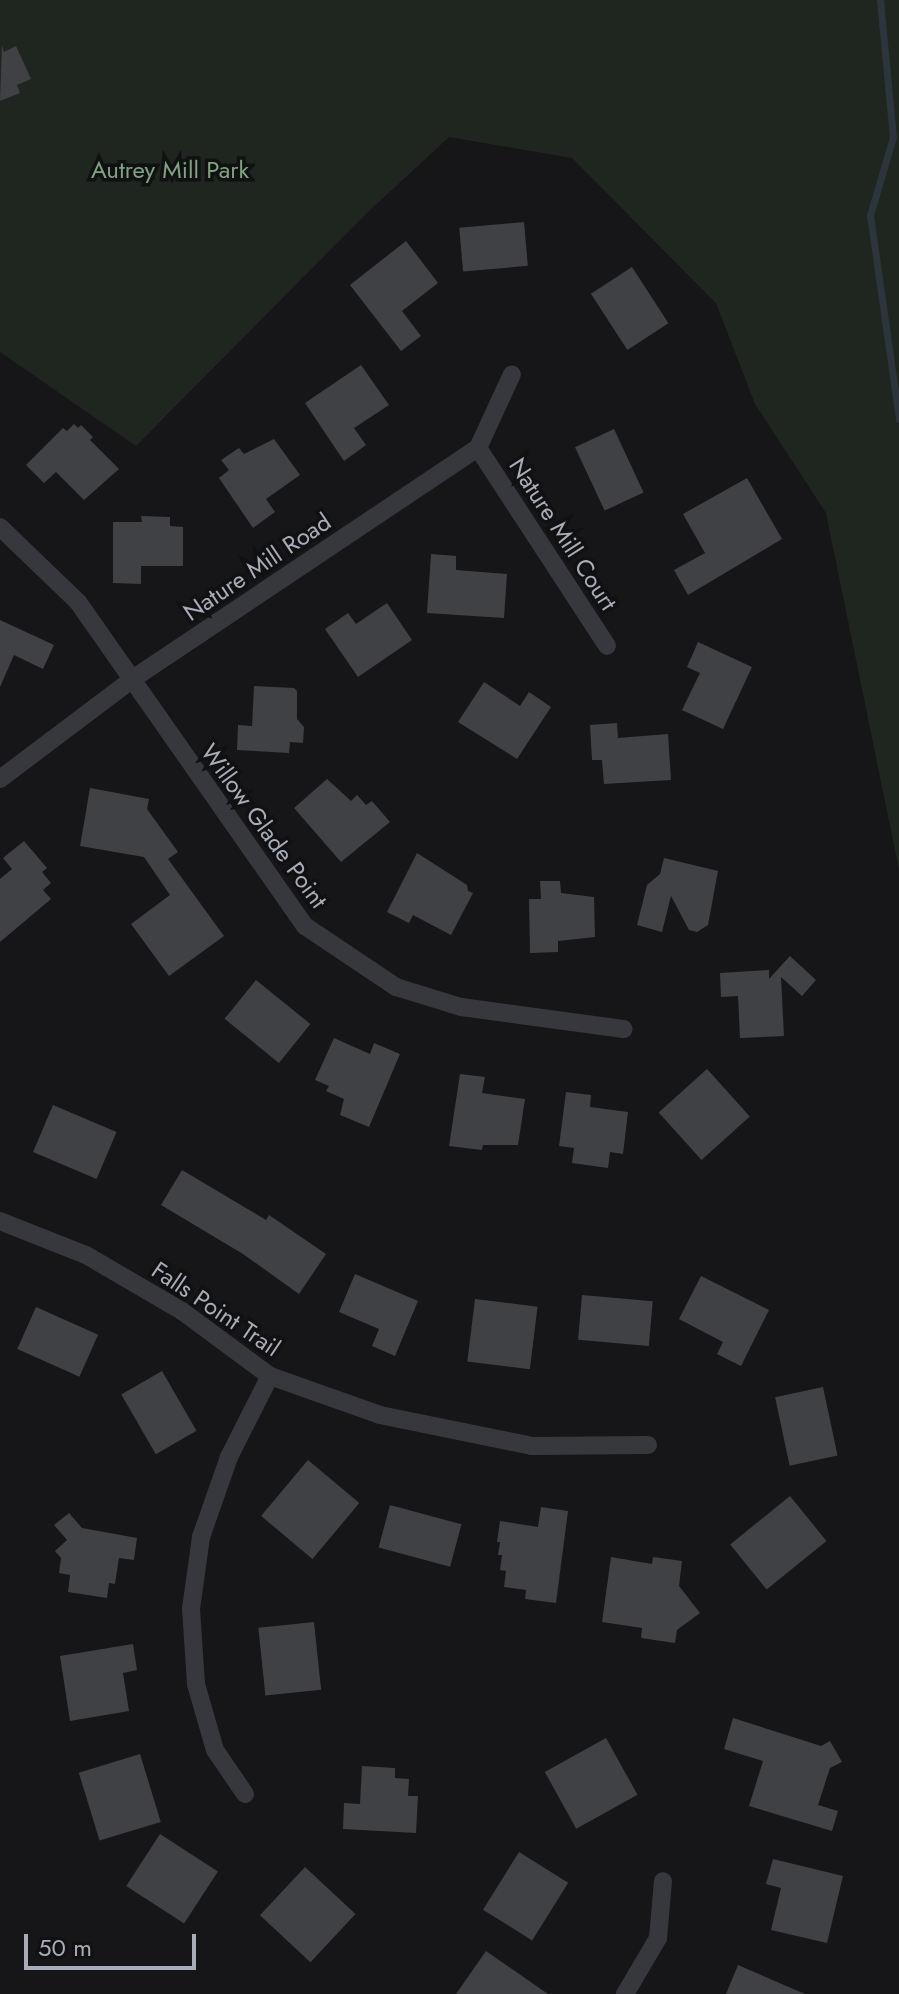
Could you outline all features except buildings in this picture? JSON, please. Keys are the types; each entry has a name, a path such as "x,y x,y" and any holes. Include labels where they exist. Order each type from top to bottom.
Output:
{"street":[{"path":"478,448 512,374"},
{"name":"Nature Mill Court","path":"478,448 607,646"},
{"name":"Nature Mill Road","path":"0,779 134,678 478,448"},
{"name":"Willow Glade Point","path":"0,527 78,602 305,926 396,987 461,1007 624,1029"},
{"name":"Falls Point Trail","path":"0,1221 86,1255 182,1311 270,1376 380,1415 532,1446 648,1445"},
{"path":"245,1794 215,1750 196,1684 191,1609 201,1537 229,1457 270,1376"},
{"path":"625,1994 658,1938 663,1881"}],"green space":[{"name":"Autrey Mill Park","path":"0,0 899,0 899,870 826,513 755,404 716,303 572,158 449,137 366,214 136,446 0,352"}],"waterway":[{"path":"880,0 893,137 870,215 899,419"}]}
